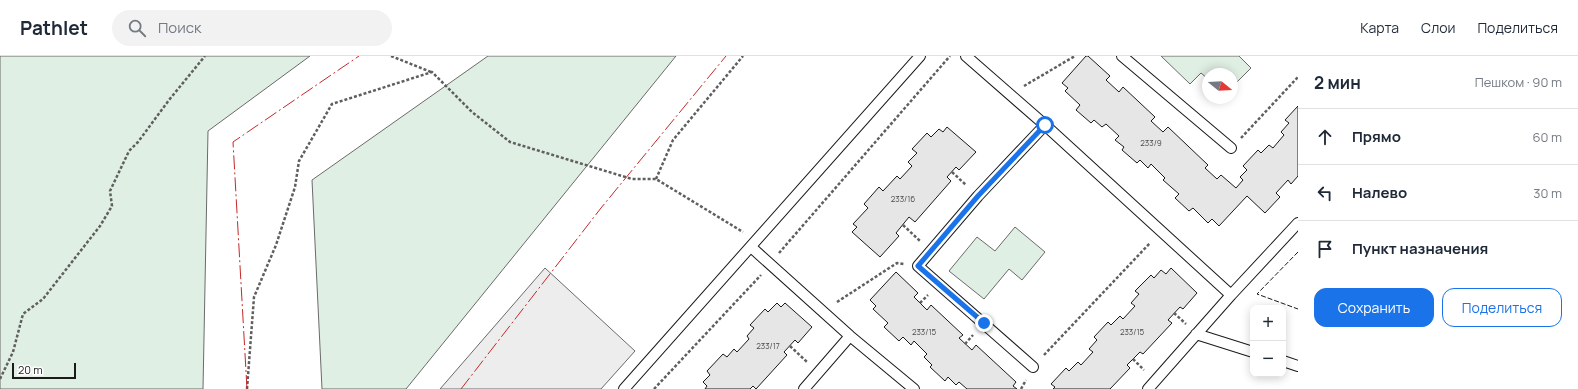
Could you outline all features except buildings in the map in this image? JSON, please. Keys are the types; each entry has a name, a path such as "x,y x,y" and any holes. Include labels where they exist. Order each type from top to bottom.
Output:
{"lane":[{"path":"624,389 920,56"},
{"path":"966,56 1045,125 1231,295"},
{"path":"1122,56 1231,148"},
{"path":"1033,367 918,266 978,196 1045,125"},
{"path":"1148,389 1231,295 1298,223"},
{"path":"754,244 770,264 850,336 914,389"},
{"path":"1196,334 1250,351"},
{"path":"804,389 850,336"},
{"path":"1286,362 1298,366"}],"path":[{"path":"0,378 13,352 23,314 43,299 100,226 112,206 110,191 129,151 138,142 169,100 206,56"},
{"path":"391,56 432,72 472,112 510,142 632,179 656,179 754,244"},
{"path":"656,179 673,140 743,56"},
{"path":"654,389 770,264 951,56"},
{"path":"1010,95 1075,56"},
{"path":"247,389 254,297 278,238 295,187 299,161 302,154 332,104 432,72"},
{"path":"1231,148 1298,77"},
{"path":"952,172 978,196"},
{"path":"903,225 931,252"},
{"path":"1033,367 1162,231"},
{"path":"823,312 897,263 918,266"},
{"path":"790,346 819,373"}],"green space":[{"path":"0,56 310,56 208,131 203,389 0,389"},
{"path":"488,56 676,56 406,389 322,389 312,180"},
{"path":"1161,56 1239,56 1251,68 1238,81 1238,68 1202,68 1202,74 1201,73 1190,84"},
{"path":"1015,227 1045,252 1022,280 1009,269 984,299 949,271 977,237 995,251"}],"shaded area":[{"path":"545,268 635,351 601,389 440,389"}],"fence":[{"path":"1298,252 1257,294 1298,309"}],"power":[{"path":"247,389 233,142 359,56"},
{"path":"461,389 601,208 726,56"}],"route":[{"path":"984,323 939,282 918,266 978,196 1045,125"}]}
